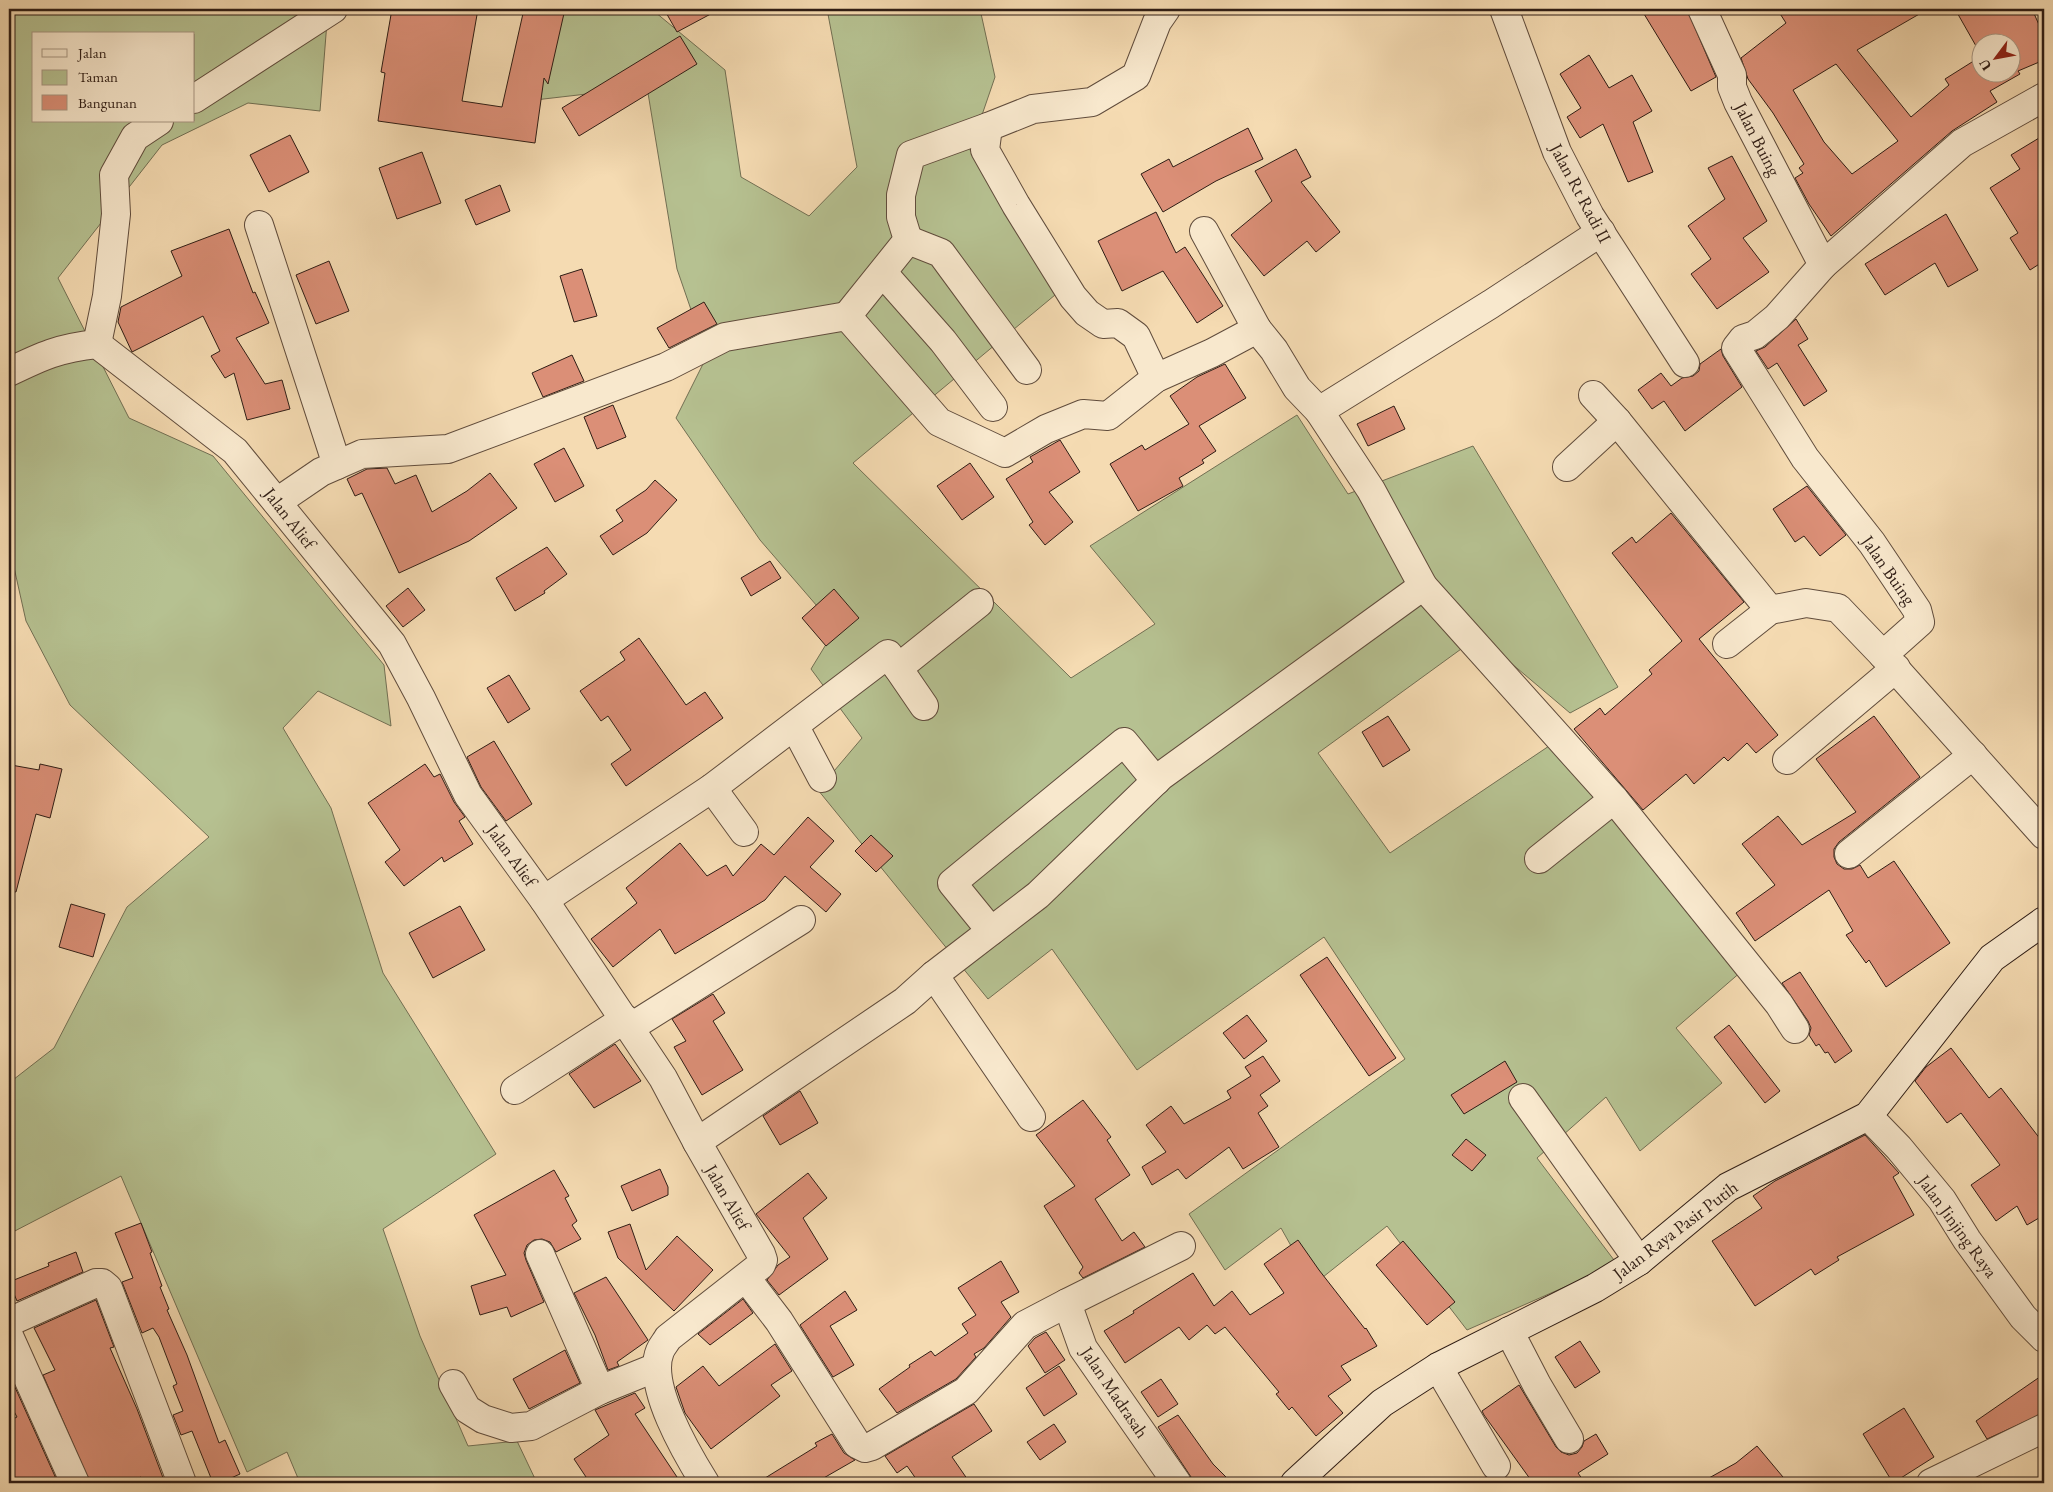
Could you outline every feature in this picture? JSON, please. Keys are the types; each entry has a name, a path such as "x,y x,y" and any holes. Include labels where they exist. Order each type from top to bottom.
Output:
{"street":[{"path":"195,98 333,9"},
{"path":"908,240 901,217 902,194 910,155 1033,109 1092,102 1136,76 1157,22 1166,9"},
{"name":"Jalan Rt Radi II","path":"1504,9 1557,152 1600,232 1685,363"},
{"name":"Jalan Buing","path":"1702,9 1732,75 1732,87 1738,102 1824,266 1777,317 1755,335 1743,339 1736,348 1805,458 1872,544 1917,610 1920,622 1889,662"},
{"path":"1824,266 1962,143 2044,97"},
{"path":"9,372 41,356 67,347 96,344 107,296 116,214 114,174 135,137 158,122"},
{"path":"988,127 984,150 1074,297 1086,313 1103,324 1118,323 1136,336 1156,378"},
{"path":"259,225 337,465"},
{"path":"1204,231 1257,330 1274,350 1297,388 1319,411 1371,490 1423,586 1614,799 1779,1004 1795,1029"},
{"path":"1319,411 1491,304 1600,232"},
{"path":"277,502 321,472 362,454 448,450 666,368 725,337 847,316 908,240"},
{"path":"908,240 942,253 1027,370"},
{"path":"883,273 943,341 993,407"},
{"path":"847,316 939,422 1005,453 1046,429 1082,414 1108,416 1156,378 1257,330"},
{"name":"Jalan Alief","path":"96,344 234,451 392,644 421,698 468,795 544,900 628,1023 663,1078 761,1254 763,1260 761,1265 668,1338 660,1351 657,1381 662,1399 698,1481"},
{"path":"1593,395 1617,420 1770,610"},
{"path":"1568,467 1617,420"},
{"path":"697,1142 905,1001 934,975 1038,895 1156,781 1423,586"},
{"path":"898,668 979,603"},
{"path":"1727,644 1770,610 1806,603 1838,608 2044,835"},
{"path":"544,900 712,788 795,727 888,654 924,706"},
{"path":"1787,760 1889,662"},
{"path":"795,727 822,778"},
{"path":"991,931 952,883 1124,742 1156,781"},
{"path":"1849,854 1973,755"},
{"path":"712,788 744,832"},
{"path":"1539,860 1614,799"},
{"path":"515,1090 800,920"},
{"name":"Jalan Raya Pasir Putih","path":"1302,1480 1382,1403 1438,1367 1595,1288 1639,1261 1728,1187 1868,1116 1992,958 2044,921"},
{"path":"934,975 1031,1117"},
{"path":"1523,1098 1639,1261"},
{"name":"Jalan Jinjing Raya","path":"1868,1116 1899,1148 1942,1200 1967,1240 2023,1317 2044,1338"},
{"path":"746,1278 779,1321 856,1444 865,1448 872,1446 966,1391 1025,1325 1181,1246"},
{"path":"540,1254 600,1390"},
{"path":"9,1322 96,1283 102,1283 108,1288 182,1483"},
{"name":"Jalan Madrasah","path":"1067,1303 1083,1348 1177,1483"},
{"path":"1509,1331 1537,1385 1569,1439"},
{"path":"9,1336 75,1483"},
{"path":"453,1384 467,1409 483,1418 511,1428 531,1426 600,1390 657,1367"},
{"path":"1438,1367 1496,1466"},
{"path":"1931,1483 2044,1428"}],"green space":[{"path":"9,9 328,9 320,111 248,103 162,145 58,278 129,418 213,456 384,665 391,726 318,691 283,728 331,808 383,973 496,1154 383,1229 420,1336 468,1446 517,1441 537,1483 300,1483 287,1452 247,1472 121,1176 9,1234 9,1083 54,1048 127,907 209,837 70,705 26,621 9,545"},
{"path":"537,9 654,9 655,12 725,70 741,177 809,216 857,167 827,9 980,9 995,77 970,150 1061,290 853,463 1071,678 1155,624 1090,546 1297,415 1348,494 1473,446 1618,687 1570,713 1479,636 1318,753 1390,853 1552,744 1757,958 1676,1028 1722,1083 1640,1151 1606,1097 1537,1158 1617,1264 1467,1330 1387,1226 1313,1285 1281,1228 1225,1270 1189,1214 1405,1059 1324,937 1137,1070 1052,949 988,999 818,790 862,738 811,669 836,628 760,540 676,418 707,356 677,269 647,87 535,100"}],"building":[{"path":"392,9 478,9 462,101 502,107 524,9 565,9 548,84 544,78 535,143 378,121 385,73 381,72"},
{"path":"664,9 720,9 677,32"},
{"path":"1641,9 1687,9 1716,77 1691,91"},
{"path":"1777,9 1928,9 1857,50 1911,117 1949,85 1945,79 1970,63 1970,82 2006,82 1990,91 1997,102 1952,131 1831,236 1809,204 1795,178 1803,173 1799,168 1804,164 1773,113 1748,79 1741,58 1786,23","holes":["1836,64 1898,141 1852,174 1824,142 1793,90"]},
{"path":"1955,9 2032,9 2044,36 2044,60 2020,70 2020,32 1970,32 1970,35"},
{"path":"680,36 697,64 579,136 562,108"},
{"path":"1589,55 1609,88 1632,75 1652,111 1633,122 1653,172 1628,182 1603,124 1580,138 1567,117 1581,108 1560,74"},
{"path":"1248,128 1263,159 1216,181 1163,212 1141,174 1169,159 1173,167"},
{"path":"290,135 309,172 269,192 250,155"},
{"path":"2044,135 2044,261 2030,270 2010,238 2018,233 1990,188 2020,169 2011,155"},
{"path":"1296,149 1311,177 1301,182 1340,232 1316,252 1307,241 1264,276 1231,235 1272,201 1255,171"},
{"path":"422,152 441,203 397,219 379,168"},
{"path":"1732,156 1767,221 1743,238 1769,272 1717,309 1691,274 1711,259 1688,226 1725,199 1708,168"},
{"path":"500,185 510,211 476,225 465,200"},
{"path":"1156,212 1176,253 1185,247 1223,306 1197,323 1163,271 1122,291 1098,241"},
{"path":"1946,214 1978,270 1948,287 1935,263 1885,295 1865,264"},
{"path":"229,229 253,293 255,292 269,323 236,338 265,384 282,380 290,409 247,420 234,373 225,378 211,356 220,351 203,316 132,352 118,322 121,307 182,276 171,251"},
{"path":"329,261 349,311 316,324 296,275"},
{"path":"582,269 597,316 574,322 560,276"},
{"path":"704,302 717,324 669,348 657,328"},
{"path":"1796,319 1808,339 1798,345 1827,391 1804,406 1777,363 1768,369 1756,351 1765,347"},
{"path":"1721,349 1723,356 1742,387 1685,431 1664,401 1652,409 1638,390 1661,373 1671,386 1682,378 1693,376 1699,371 1700,364"},
{"path":"572,355 584,381 543,397 532,373"},
{"path":"1225,364 1246,398 1199,426 1216,451 1202,460 1204,463 1179,478 1183,486 1138,511 1110,464 1142,445 1145,450 1189,424 1170,396 1197,377"},
{"path":"613,405 626,437 597,449 584,417"},
{"path":"1394,406 1405,429 1368,446 1357,424"},
{"path":"1060,440 1080,472 1049,492 1073,522 1045,545 1029,525 1033,522 1006,479 1033,462 1030,457"},
{"path":"564,448 584,486 555,502 534,464"},
{"path":"970,463 994,497 962,520 937,486"},
{"path":"387,468 395,484 416,475 432,512 467,491 490,473 517,508 469,541 399,573 362,493 355,496 347,479 367,469"},
{"path":"655,480 677,500 647,533 613,555 600,536 623,521 616,510 646,490"},
{"path":"1807,486 1846,535 1820,556 1804,536 1795,542 1773,509"},
{"path":"1671,513 1744,602 1699,639 1778,735 1756,753 1747,743 1728,761 1724,757 1694,784 1686,774 1643,810 1574,729 1600,708 1605,715 1652,674 1649,670 1682,641 1612,553 1632,537 1636,543"},
{"path":"547,547 567,574 544,591 545,593 515,611 496,578"},
{"path":"770,561 781,578 751,596 741,578"},
{"path":"408,588 425,610 403,627 386,606"},
{"path":"834,589 859,618 826,646 802,618"},
{"path":"639,638 686,705 705,692 723,718 626,786 611,764 631,750 608,716 601,721 580,691 625,660 620,652"},
{"path":"509,675 530,709 508,723 487,688"},
{"path":"1388,716 1410,750 1383,767 1362,732"},
{"path":"1874,716 1920,777 1839,842 1834,849 1834,857 1837,864 1844,869 1852,869 1860,865 1868,878 1894,861 1950,943 1886,987 1869,960 1866,963 1846,935 1853,931 1829,890 1755,941 1736,913 1775,885 1742,844 1778,816 1802,845 1856,812 1816,759"},
{"path":"494,741 532,804 506,821 481,787 467,757"},
{"path":"40,764 62,769 50,818 36,814 16,892 9,891 9,778 11,765 39,770"},
{"path":"425,764 434,777 440,774 454,802 465,817 459,821 473,844 444,862 442,857 404,886 385,862 400,850 368,803"},
{"path":"808,817 834,841 810,867 841,894 826,912 785,876 765,900 675,954 660,929 613,967 591,939 637,903 626,888 680,843 707,876 726,865 733,876 761,844 774,855"},
{"path":"871,835 893,856 876,872 855,851"},
{"path":"71,904 105,914 93,957 59,947"},
{"path":"460,906 485,950 433,978 409,933"},
{"path":"1327,957 1396,1058 1369,1076 1300,975"},
{"path":"1800,972 1852,1051 1835,1063 1828,1052 1825,1053 1819,1044 1816,1046 1809,1035 1811,1028 1808,1021 1782,983"},
{"path":"713,994 725,1013 713,1021 743,1070 702,1095 674,1047 686,1041 672,1019"},
{"path":"1247,1015 1267,1041 1244,1059 1223,1033"},
{"path":"1729,1025 1780,1091 1765,1103 1714,1037"},
{"path":"615,1044 641,1081 594,1108 569,1074"},
{"path":"1951,1048 1989,1098 2001,1088 2044,1144 2044,1215 2027,1225 2017,1206 1996,1221 1971,1185 2000,1165 1961,1113 1947,1123 1915,1081 1926,1067"},
{"path":"1263,1056 1280,1081 1260,1095 1268,1106 1258,1113 1279,1147 1243,1169 1229,1147 1186,1179 1178,1169 1152,1185 1142,1167 1166,1152 1146,1125 1171,1106 1184,1124 1231,1098 1227,1091 1251,1076 1245,1067"},
{"path":"1505,1061 1517,1082 1464,1114 1451,1095"},
{"path":"800,1091 818,1123 780,1145 763,1116"},
{"path":"1083,1100 1111,1137 1107,1140 1130,1175 1095,1199 1122,1241 1134,1232 1145,1247 1083,1278 1079,1273 1083,1267 1044,1206 1075,1186 1036,1135"},
{"path":"1865,1135 1899,1173 1893,1177 1914,1215 1837,1257 1839,1260 1815,1275 1811,1269 1755,1306 1712,1241 1762,1208 1753,1196 1775,1181"},
{"path":"1466,1139 1486,1155 1472,1171 1452,1155"},
{"path":"660,1169 668,1187 668,1195 632,1211 621,1186"},
{"path":"554,1170 569,1196 565,1198 577,1221 572,1225 581,1239 556,1252 550,1242 542,1239 534,1240 527,1245 524,1253 526,1260 544,1302 511,1317 507,1307 480,1315 471,1286 506,1275 474,1215"},
{"path":"808,1173 827,1198 803,1218 828,1259 779,1295 767,1280 778,1265 790,1257 756,1214"},
{"path":"141,1223 152,1252 150,1253 162,1286 160,1287 169,1309 167,1310 187,1355 219,1443 225,1440 240,1474 220,1483 213,1483 192,1431 181,1435 173,1415 183,1411 173,1386 177,1384 159,1337 153,1328 142,1333 122,1282 133,1278 115,1233"},
{"path":"630,1224 646,1270 677,1236 713,1270 674,1311 618,1258 608,1232"},
{"path":"1298,1240 1319,1270 1366,1328 1377,1346 1341,1366 1351,1380 1328,1396 1343,1413 1316,1436 1292,1407 1289,1410 1276,1394 1279,1392 1225,1327 1215,1334 1207,1325 1189,1340 1179,1327 1125,1363 1104,1331 1193,1273 1214,1306 1232,1291 1250,1315 1284,1293 1264,1264"},
{"path":"1403,1241 1455,1302 1427,1325 1376,1265"},
{"path":"76,1252 83,1272 17,1301 9,1282 49,1266 48,1263"},
{"path":"1001,1261 1019,1292 1001,1302 1011,1317 984,1348 974,1354 976,1357 956,1379 897,1413 879,1389 910,1367 909,1365 931,1351 935,1356 968,1333 962,1324 976,1315 958,1288"},
{"path":"606,1277 648,1340 617,1362 619,1366 608,1370 595,1335 574,1293"},
{"path":"845,1291 857,1310 830,1326 854,1365 833,1377 800,1325"},
{"path":"743,1299 753,1313 710,1345 698,1334"},
{"path":"96,1300 114,1347 110,1348 137,1409 165,1483 144,1483 141,1477 127,1483 90,1483 43,1375 55,1370 34,1328"},
{"path":"1046,1332 1065,1360 1045,1373 1028,1346 1035,1338"},
{"path":"1580,1341 1600,1372 1575,1388 1555,1357"},
{"path":"775,1344 792,1371 771,1385 780,1396 711,1449 685,1413 676,1387 703,1366 719,1386"},
{"path":"565,1350 580,1383 529,1409 513,1379"},
{"path":"1059,1366 1077,1394 1044,1416 1026,1388"},
{"path":"2044,1374 2044,1413 1987,1439 1976,1421"},
{"path":"1161,1379 1178,1404 1158,1417 1141,1392"},
{"path":"14,1385 58,1483 9,1483 9,1421 17,1417 9,1402 9,1387"},
{"path":"1519,1385 1556,1447 1561,1452 1569,1455 1577,1453 1584,1441 1596,1434 1608,1454 1578,1473 1585,1483 1533,1483 1484,1415 1482,1411"},
{"path":"635,1393 645,1408 635,1414 681,1483 590,1483 574,1459 609,1435 595,1410"},
{"path":"974,1404 992,1431 952,1457 970,1483 919,1483 907,1466 897,1473 885,1456"},
{"path":"1904,1408 1934,1457 1893,1483 1863,1434"},
{"path":"1178,1415 1213,1464 1232,1483 1197,1483 1191,1477 1158,1427"},
{"path":"1054,1424 1066,1442 1040,1460 1027,1442"},
{"path":"832,1434 844,1453 855,1460 815,1483 757,1483 817,1446 815,1443"},
{"path":"1757,1446 1788,1483 1700,1483 1736,1463"}]}
